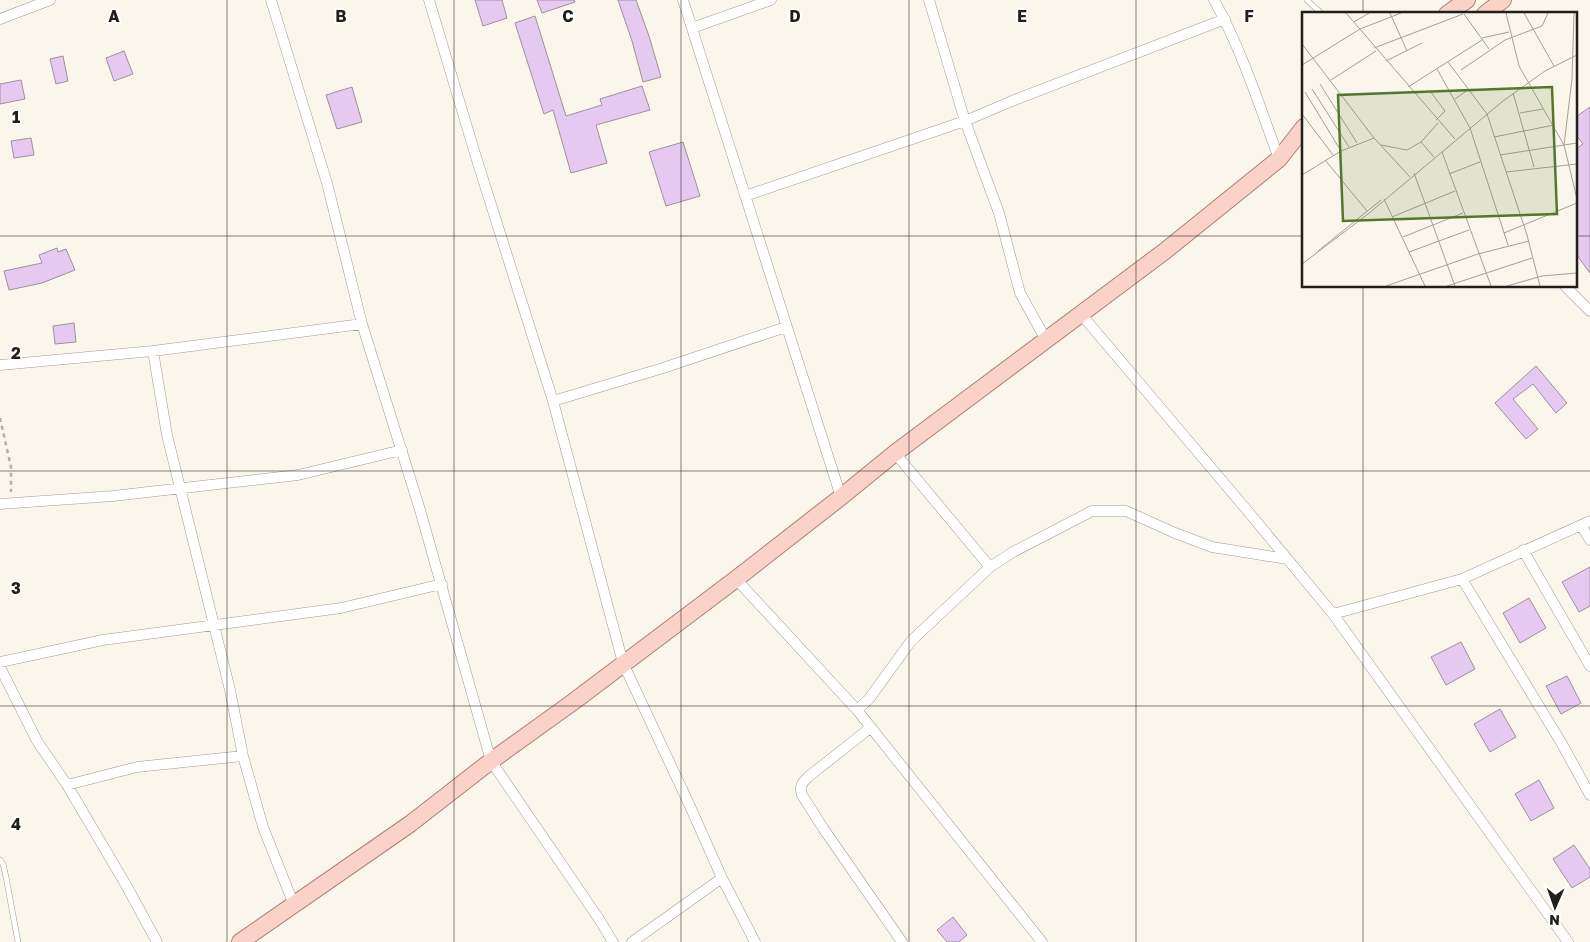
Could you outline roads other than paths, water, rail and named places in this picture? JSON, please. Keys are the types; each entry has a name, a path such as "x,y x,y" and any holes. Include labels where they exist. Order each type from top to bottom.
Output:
{"main road":[{"path":"1487,12 1503,0"},
{"path":"1281,157 1302,130"},
{"path":"240,942 385,843 491,761 736,579 895,453 1188,233 1281,157 1302,146"}],"street":[{"path":"0,19 50,0"},
{"path":"271,0 327,183 362,324 442,584 491,761 613,942"},
{"path":"429,0 553,401 623,663 722,878 755,942"},
{"path":"683,0 841,497"},
{"path":"692,28 771,0"},
{"path":"928,0 964,121 999,213 1020,292 1046,340"},
{"path":"1214,0 1225,19 1281,157"},
{"path":"745,196 964,121 1225,19"},
{"path":"1567,288 1590,311"},
{"path":"1081,314 1333,614 1568,942"},
{"path":"0,365 154,351 362,324"},
{"path":"553,401 663,368 786,327"},
{"path":"154,351 168,435 230,690 243,756 263,827 294,905"},
{"path":"5,504 113,496 298,475 402,450"},
{"path":"895,453 990,567"},
{"path":"857,710 869,699 911,641 990,567 1013,552 1092,511 1126,511 1212,547 1287,559"},
{"path":"1333,614 1462,579 1586,523 1590,540"},
{"path":"1523,550 1590,666"},
{"path":"736,579 857,710 1042,942"},
{"path":"1462,579 1562,744 1590,795"},
{"path":"0,662 103,640 341,608 442,584"},
{"path":"0,667 37,741 67,785 126,886 156,942"},
{"path":"870,728 808,777 800,789 823,828 902,942"},
{"path":"67,785 137,767 243,756"},
{"path":"632,942 722,878"}],"lane":[{"path":"1307,0 1320,12"},
{"path":"0,860 5,870 18,942"}]}
